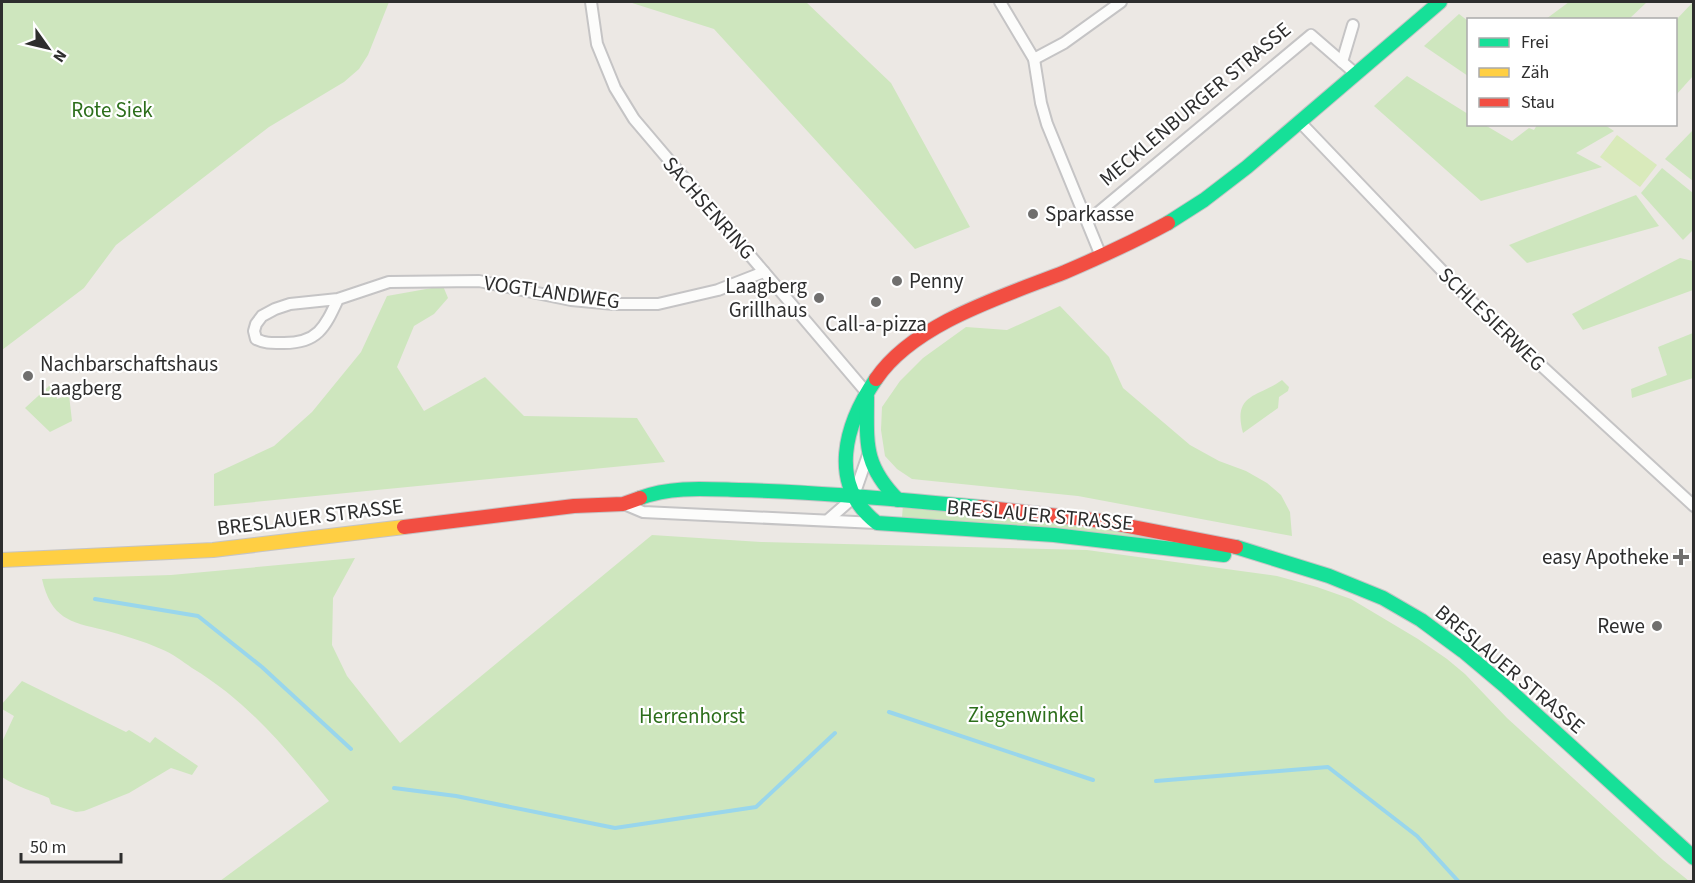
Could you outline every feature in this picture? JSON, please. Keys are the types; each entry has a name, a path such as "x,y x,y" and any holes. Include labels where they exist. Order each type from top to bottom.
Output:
{"street":[{"name":"SACHSENRING","path":"591,2 597,44 615,88 629,110 660,150 867,393"},
{"path":"1000,2 1034,59 1047,124 1101,256"},
{"path":"1034,59 1064,43 1121,2"},
{"path":"877,523 863,514 853,498 847,469 848,433 867,393 889,362 912,343 963,314 1101,256 1188,211 1220,189 1440,2"},
{"path":"1342,62 1353,25"},
{"name":"MECKLENBURGER STRASSE","path":"1088,222 1311,35 1356,74"},
{"name":"SCHLESIERWEG","path":"1300,122 1472,302 1694,506"},
{"name":"VOGTLANDWEG","path":"338,298 328,321 318,333 301,343 266,344 256,339 254,331 256,324 262,316 275,309 290,304 338,298 388,282 479,281 571,300 614,304 658,304 718,290 764,272"},
{"path":"867,393 868,455 873,470 886,489 898,500"},
{"path":"829,519 853,498 868,455"},
{"name":"BRESLAUER STRASSE","path":"2,560 213,550 574,506 623,504 652,493 688,489 793,491 853,498 1002,509 1102,521 1243,548 1329,576 1383,598 1421,620 1463,651 1507,688 1567,745 1694,858"},
{"name":"BRESLAUER STRASSE","path":"623,504 643,512 829,519 1054,535 1271,559"}],"green space":[{"name":"Rote Siek","path":"2,2 389,2 368,55 359,69 344,82 269,127 116,245 84,288 2,350"},
{"path":"629,2 806,2 891,83 970,227 915,249 714,29"},
{"path":"1569,2 1647,2 1630,18 1547,18"},
{"path":"1693,2 1693,76 1677,94 1677,19"},
{"path":"1459,14 1467,20 1467,75 1424,46"},
{"path":"1407,76 1467,113 1467,126 1487,126 1512,141 1529,128 1534,130 1536,126 1606,126 1614,131 1576,153 1602,167 1481,201 1374,106"},
{"path":"1693,130 1693,181 1665,159"},
{"path":"1617,135 1657,165 1640,187 1600,157"},
{"path":"1662,168 1693,193 1693,230 1683,240 1641,193"},
{"path":"1636,195 1659,226 1527,263 1509,245"},
{"path":"1680,258 1693,261 1693,290 1583,330 1572,314"},
{"path":"443,286 448,298 434,314 414,326 397,367 424,411 485,377 524,416 637,418 665,462 214,506 214,474 274,446 312,412 361,352 387,296"},
{"path":"1060,306 1109,357 1123,388 1190,445 1219,461 1246,471 1267,483 1281,495 1290,512 1292,536 1078,496 912,479 897,469 885,456 881,430 882,407 900,381 923,358 966,327 1007,330"},
{"path":"1693,333 1693,378 1632,398 1631,389 1667,375 1658,347"},
{"path":"1282,380 1289,387 1288,391 1279,397 1278,408 1243,433 1241,410 1244,403"},
{"path":"55,384 57,399 69,395 72,421 50,432 25,408 49,386"},
{"path":"903,505 1098,527 1175,541 902,517"},
{"path":"652,535 761,542 1087,550 1277,576 1317,587 1351,599 1447,659 1465,674 1507,718 1689,881 220,881 329,801 266,728 232,696 165,651 133,638 71,621 56,610 42,579 171,575 355,558 333,598 332,645 347,676 400,743"},
{"path":"22,681 126,732 129,730 150,743 155,737 198,766 192,775 171,768 129,793 84,811 76,812 51,804 49,798 2,777 2,742 14,716 2,709 2,704"}],"waterway":[{"path":"95,599 198,616 262,667 351,749"},
{"path":"889,712 1093,780"},
{"path":"394,788 456,796 615,828 756,807 835,733"},
{"path":"1156,781 1328,767 1417,836 1459,882"}],"traffic: fast":[{"path":"1168,223 1204,200 1247,167 1440,2"},
{"path":"876,379 856,415 846,453 851,490 861,507 877,523 1054,535 1224,555"},
{"path":"867,397 869,453 878,475 898,500"},
{"path":"640,498 676,490 714,489 830,494 980,507"},
{"path":"1236,547 1329,576 1383,598 1421,620 1507,688 1694,858"}],"traffic: slow":[{"path":"2,560 213,550 404,527"}],"traffic: jam":[{"path":"876,379 893,359 913,342 962,313 1091,261 1168,223"},
{"path":"404,527 574,506 623,504 640,498"},
{"path":"980,507 1102,521 1236,547"}],"place":[{"name":"Sparkasse","path":"1033,214"},
{"name":"Penny","path":"897,281"},
{"name":"Laagberg Grillhaus","path":"819,298"},
{"name":"Call-a-pizza","path":"876,302"},
{"name":"Nachbarschaftshaus Laagberg","path":"28,376"},
{"name":"easy Apotheke","path":"1681,557"},
{"name":"Rewe","path":"1657,626"}],"park label":[{"name":"Ziegenwinkel","path":"1026,715"},
{"name":"Herrenhorst","path":"692,716"}]}
